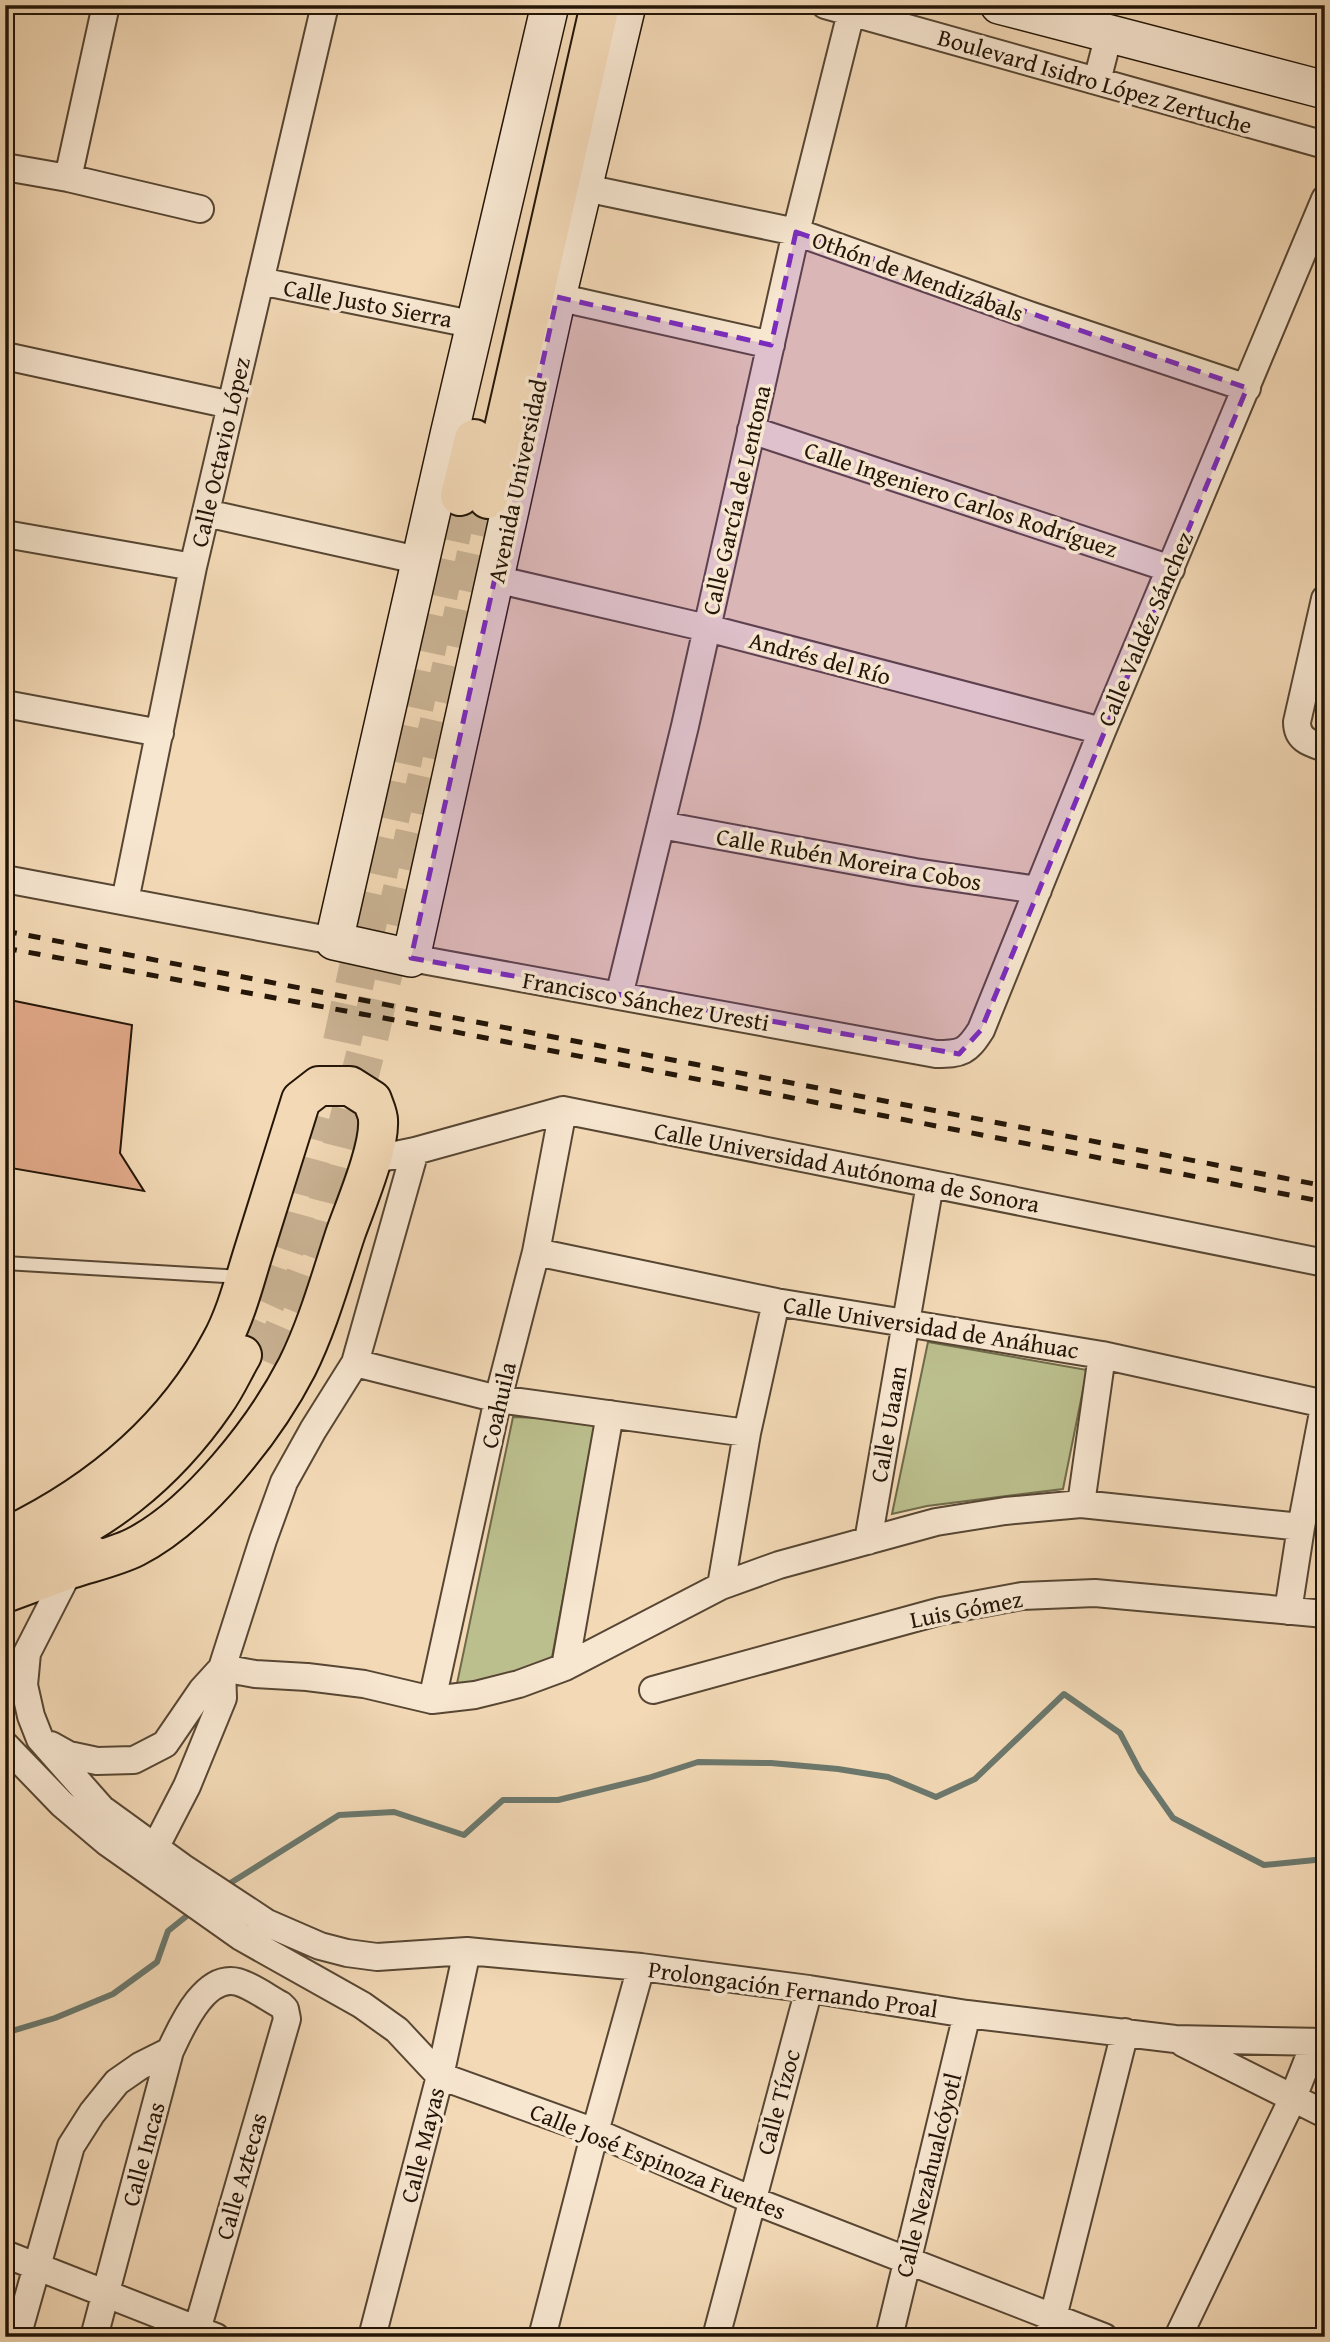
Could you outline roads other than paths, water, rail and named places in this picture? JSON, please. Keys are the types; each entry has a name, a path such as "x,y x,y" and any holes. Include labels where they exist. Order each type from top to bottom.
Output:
{"main road":[{"name":"Avenida Universidad","path":"579,5 474,498 571,185 600,5"},
{"path":"5,1538 106,1478 157,1433 183,1400 222,1341 301,1100 319,1086 350,1086 372,1100 378,1121 371,1160 297,1366 251,1439 213,1484 178,1517 148,1539 122,1553 5,1593"},
{"path":"5,1556 60,1537 102,1515 154,1473 256,1359 250,1398 220,1442 190,1475 147,1514 70,1569"}],"street":[{"path":"68,178 106,5"},
{"name":"Calle Octavio López","path":"125,901 193,567 325,5"},
{"path":"5,879 334,942 550,5"},
{"name":"Avenida Universidad","path":"411,958 557,297 571,185 627,5"},
{"name":"Boulevard Isidro López Zertuche","path":"825,5 853,9 1325,145"},
{"name":"Boulevard Isidro López Zertuche","path":"999,5 1325,90"},
{"name":"Calle García de Lentona","path":"619,996 707,628 796,232 853,9"},
{"path":"1097,81 1109,34"},
{"path":"6,171 68,178 200,209"},
{"name":"Othón de Mendizábals","path":"571,185 796,232 1044,321 1247,388"},
{"name":"Calle Valdéz Sánchez","path":"959,1054 972,1045 981,1030 1102,731 1325,199"},
{"name":"Calle Justo Sierra","path":"260,281 476,325"},
{"path":"557,297 771,345"},
{"path":"5,356 231,405"},
{"name":"Calle Ingeniero Carlos Rodríguez","path":"751,430 1171,569"},
{"path":"206,513 422,561"},
{"path":"5,534 193,567"},
{"name":"Andrés del Río","path":"495,579 707,628 1102,731"},
{"path":"1325,599 1297,729 1304,739 1325,748"},
{"path":"5,704 160,733"},
{"name":"Calle Rubén Moreira Cobos","path":"661,825 915,872 1038,890"},
{"name":"Francisco Sánchez Uresti","path":"334,942 936,1054 959,1054"},
{"name":"Calle Universidad Autónoma de Sonora","path":"371,1160 415,1151 563,1110 1325,1263"},
{"name":"Coahuila","path":"432,1700 498,1399 536,1252 563,1110"},
{"path":"156,1846 187,1786 223,1698 222,1668 284,1482 355,1363 415,1151"},
{"name":"Calle Uaaan","path":"867,1541 930,1184"},
{"name":"Calle Universidad de Anáhuac","path":"536,1252 776,1302 906,1321 1102,1355 1325,1403"},
{"path":"721,1586 747,1433 776,1302"},
{"path":"1081,1504 1102,1355"},
{"path":"355,1363 498,1399 747,1433"},
{"path":"1288,1611 1325,1403"},
{"path":"565,1667 611,1414"},
{"path":"222,1668 254,1674 364,1684 432,1700 475,1695 519,1684 565,1667 721,1586 779,1565 936,1522 1005,1511 1081,1504 1301,1527"},
{"path":"70,1569 27,1653 24,1685 31,1716 40,1739 102,1809 156,1846 174,1876"},
{"name":"Luis Gómez","path":"653,1690 940,1611 1022,1596 1095,1593 1325,1614"},
{"path":"40,1739 69,1755 97,1761 134,1760 164,1744 202,1690 222,1668"},
{"path":"5,1745 62,1804 108,1843 174,1876"},
{"name":"Prolongación Fernando Proal","path":"174,1876 267,1923 320,1946 347,1953 377,1957 467,1951 641,1967 967,2014 1175,2039 1320,2042"},
{"name":"Calle José Espinoza Fuentes","path":"174,1876 241,1937 362,2005 397,2030 440,2076 595,2132 752,2200 908,2261 1051,2327 1104,2337"},
{"name":"Calle Mayas","path":"372,2337 440,2076 467,1951"},
{"path":"542,2337 641,1967"},
{"name":"Calle Aztecas","path":"203,2334 287,2015 281,2005 238,1982 228,1981 216,1985"},
{"name":"Calle Incas","path":"94,2337 170,2051 185,2020 203,1994 216,1985"},
{"name":"Calle Tízoc","path":"716,2337 808,1989"},
{"name":"Calle Nezahualcóyotl","path":"889,2337 967,2014"},
{"path":"1051,2327 1125,2032"},
{"path":"1175,2039 1325,2115"},
{"path":"1178,2337 1320,2042"},
{"path":"17,2337 71,2146 92,2113 117,2082 140,2066 170,2051"},
{"path":"5,2254 203,2334"}],"lane":[{"path":"5,1263 245,1277"}],"waterway":[{"path":"224,1887 339,1815 394,1812 464,1835 503,1800 558,1800 648,1778 698,1762 771,1763 838,1769 888,1777 936,1797 975,1779 1064,1694 1120,1733 1140,1771 1173,1818 1264,1865 1325,1859"},
{"path":"5,2033 55,2018 113,1994 157,1962 168,1931 193,1911"}],"tunnel":[{"path":"342,1042 460,496"},
{"path":"269,1363 317,1243 369,1039 488,499"},
{"path":"242,1355 269,1296 292,1229 322,1117"}],"railway":[{"path":"5,931 1325,1186"},
{"path":"5,948 389,1019 1325,1202"}]}
